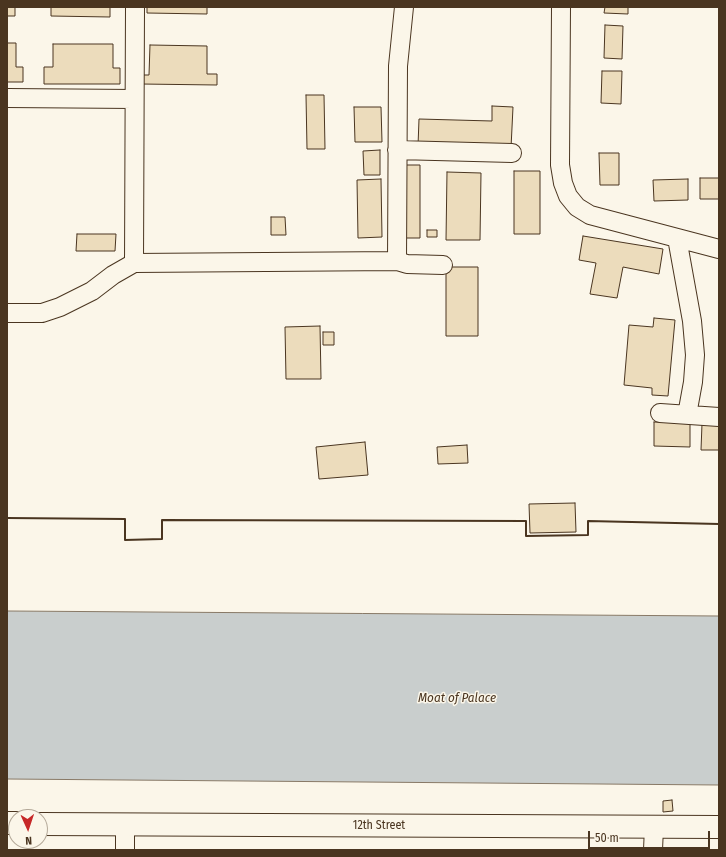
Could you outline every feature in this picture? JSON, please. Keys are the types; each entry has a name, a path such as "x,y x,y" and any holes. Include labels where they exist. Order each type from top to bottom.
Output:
{"main road":[{"name":"12th Street","path":"48,824 719,828"}],"street":[{"path":"134,263 135,7"},
{"path":"397,261 398,66 404,7"},
{"path":"561,7 560,165 563,183 568,196 577,206 590,215 719,249"},
{"path":"7,98 134,99"},
{"path":"397,150 512,153"},
{"path":"676,238 692,321 695,355 693,382 687,415"},
{"path":"7,313 42,313 60,307 92,291 113,275 134,263 397,261 407,264 443,265"},
{"path":"660,414 719,417"},
{"path":"125,825 125,850"},
{"path":"653,850 654,827"}],"water":[{"name":"Moat of Palace","path":"7,611 719,616 719,785 7,779"}],"building":[{"path":"7,7 15,7 15,16 7,16"},
{"path":"51,7 110,7 110,17 51,16"},
{"path":"147,7 207,7 207,14 147,13"},
{"path":"605,7 628,7 628,14 604,13"},
{"path":"605,25 623,26 622,59 604,58"},
{"path":"7,43 16,43 16,67 23,67 23,82 7,82"},
{"path":"53,44 113,44 113,68 120,68 120,84 44,84 44,67 53,67"},
{"path":"150,45 207,46 207,74 217,74 217,85 141,84 141,75 149,75"},
{"path":"602,71 622,71 621,104 601,103"},
{"path":"306,95 324,95 325,149 307,149"},
{"path":"492,106 513,107 511,148 418,146 419,119 492,121"},
{"path":"354,107 381,107 382,142 355,142"},
{"path":"380,150 380,175 364,175 363,151"},
{"path":"599,153 619,153 619,185 600,185"},
{"path":"400,165 420,165 420,238 400,238"},
{"path":"514,171 540,171 540,234 514,234"},
{"path":"447,172 481,173 480,240 446,240"},
{"path":"700,178 719,178 719,199 700,199"},
{"path":"381,179 382,237 358,238 357,180"},
{"path":"688,179 688,200 654,201 653,180"},
{"path":"271,217 285,217 286,235 271,235"},
{"path":"427,230 437,230 437,237 427,237"},
{"path":"77,234 116,234 115,251 76,251"},
{"path":"583,236 663,249 659,274 623,267 617,298 590,294 596,263 579,260"},
{"path":"446,267 478,267 478,336 446,336"},
{"path":"654,318 675,320 668,396 652,395 652,388 624,385 629,325 653,327"},
{"path":"320,326 321,379 286,379 285,327"},
{"path":"323,332 334,332 334,345 323,345"},
{"path":"654,422 690,423 690,447 654,446"},
{"path":"702,424 719,425 719,450 701,450"},
{"path":"365,442 368,475 319,479 316,447"},
{"path":"467,445 468,463 438,464 437,447"},
{"path":"575,503 576,532 530,533 529,504"},
{"path":"672,800 673,811 663,812 663,801"}],"wall":[{"path":"7,518 125,519 125,540 162,539 162,520 526,521 526,536 588,535 588,521 719,524"}]}
